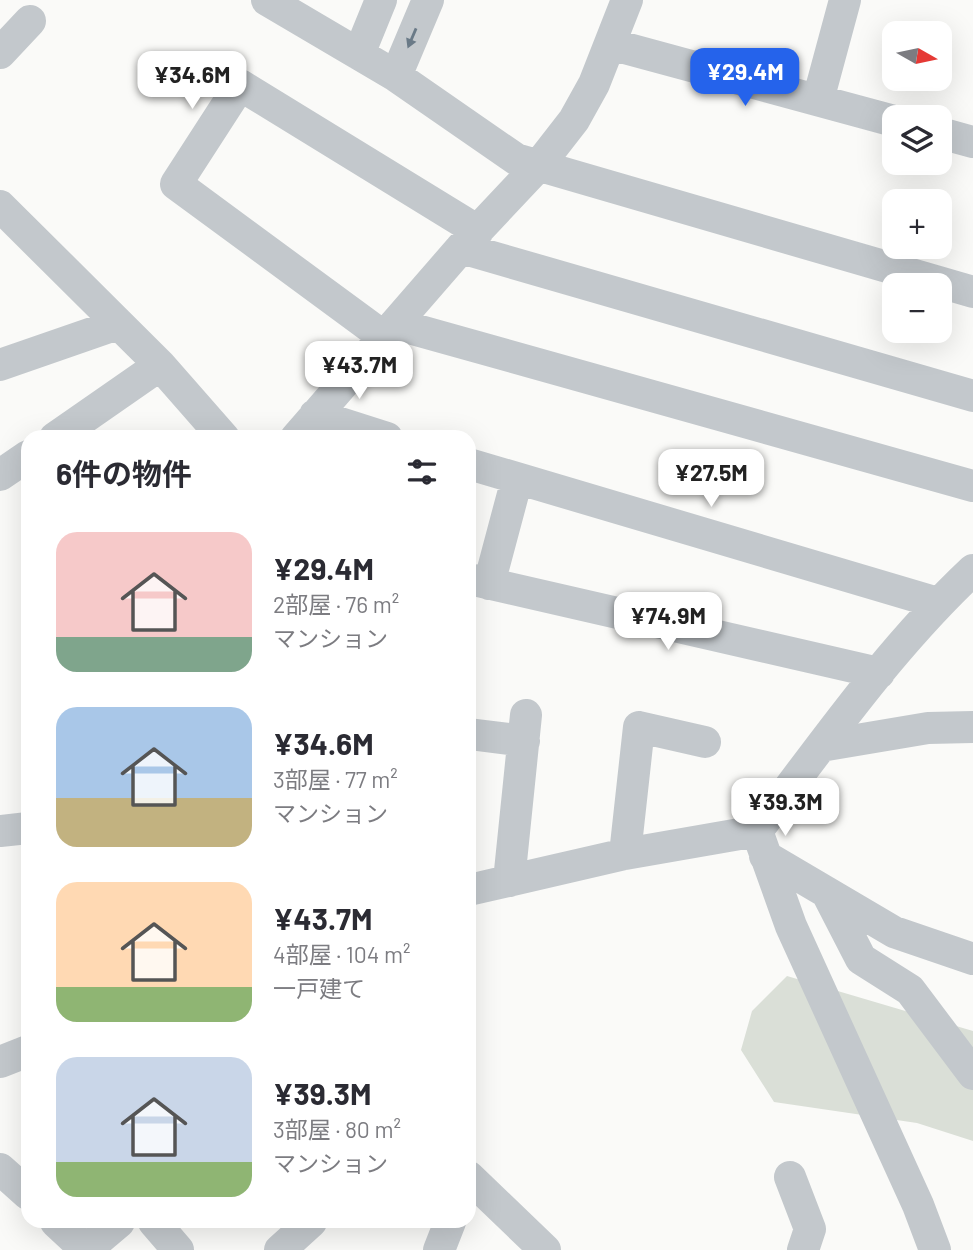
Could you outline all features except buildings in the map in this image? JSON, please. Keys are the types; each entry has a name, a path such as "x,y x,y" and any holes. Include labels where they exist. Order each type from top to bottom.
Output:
{"street":[{"path":"267,0 396,76 516,159 973,292"},
{"path":"359,54 380,0"},
{"path":"396,76 428,0"},
{"path":"305,426 539,165 574,120 594,84 627,0"},
{"path":"818,100 845,0"},
{"path":"0,53 30,22"},
{"path":"610,44 882,118"},
{"path":"973,396 470,240 240,85 176,184 389,330 973,486"},
{"path":"952,136 973,142"},
{"path":"0,206 160,365 217,430"},
{"path":"0,365 118,324"},
{"path":"67,430 160,365"},
{"path":"305,426 332,430"},
{"path":"0,475 21,461"},
{"path":"476,466 938,603"},
{"path":"517,479 479,582 879,673"},
{"path":"761,843 821,746 938,603 973,570"},
{"path":"625,854 639,727 705,741"},
{"path":"821,746 928,728 973,727"},
{"path":"476,733 525,728 509,881"},
{"path":"0,831 21,829"},
{"path":"761,843 790,926 918,1205 935,1250"},
{"path":"476,888 625,854 761,843 827,893 894,932 973,959"},
{"path":"827,893 861,959 910,990 973,1074"},
{"path":"0,1062 21,1054"},
{"path":"0,1168 21,1188"},
{"path":"790,1177 810,1229 803,1250"},
{"path":"476,1184 545,1250"},
{"path":"62,1228 86,1250 112,1228"},
{"path":"159,1228 178,1250"},
{"path":"280,1250 304,1228"},
{"path":"439,1250 448,1228"}],"shaded area":[{"path":"787,976 973,1031 973,1141 917,1123 774,1102 741,1050 752,1011"}]}
